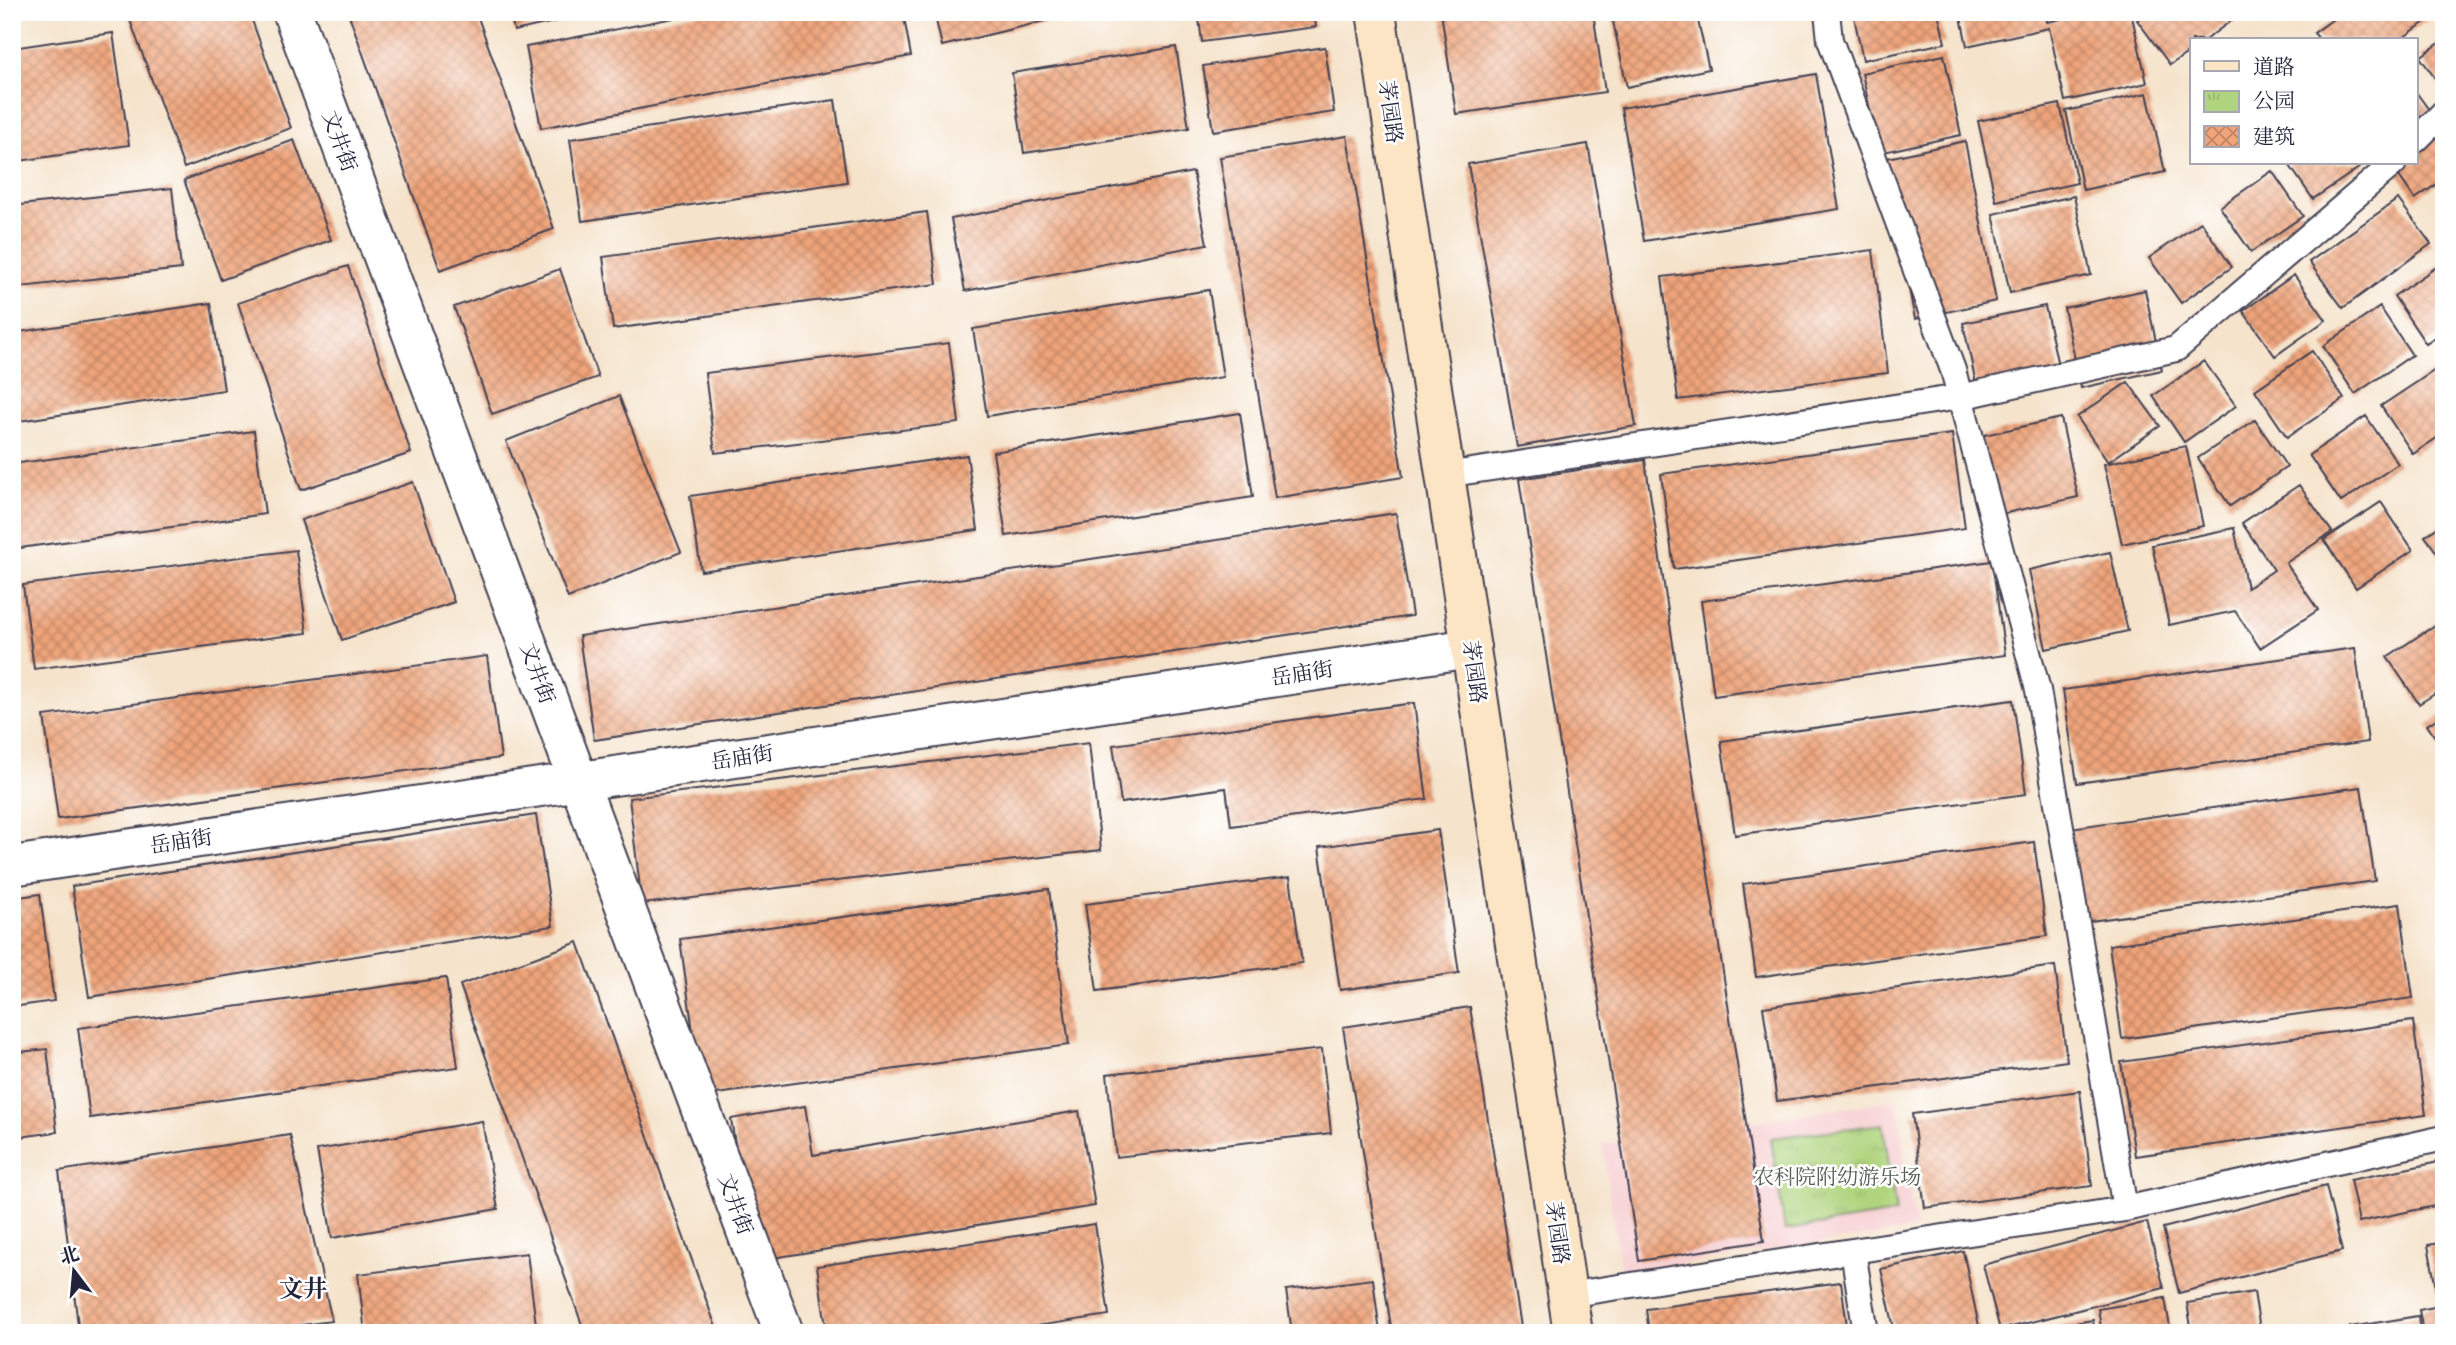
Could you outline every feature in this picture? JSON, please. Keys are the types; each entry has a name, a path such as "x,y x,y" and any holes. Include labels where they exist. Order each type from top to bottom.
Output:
{"street":[{"name":"文井街","path":"292,12 784,1333"},
{"name":"茅园路","path":"1376,12 1573,1333"},
{"name":"岳庙街","path":"12,866 1471,648"}],"lane":[{"path":"1827,12 1830,40 1953,370 2038,690 2125,1209"},
{"path":"2418,138 2444,112"},
{"path":"1445,475 1960,397 2176,349 2393,164"},
{"path":"1567,1295 2125,1209 2444,1138"},
{"path":"1853,1251 1866,1333"}],"shaded area":[{"path":"1897,1100 1916,1229 1621,1273 1602,1144"}],"green space":[{"name":"农科院附幼游乐场","path":"1883,1124 1896,1213 1785,1230 1771,1138"}],"building":[{"path":"127,12 249,12 291,128 184,168"},
{"path":"348,12 476,12 554,229 440,270"},
{"path":"510,12 594,12 594,13 514,31"},
{"path":"704,12 903,12 911,56 541,128 526,47"},
{"path":"934,12 1078,12 1078,13 942,46"},
{"path":"1198,12 1314,12 1316,27 1202,42"},
{"path":"1441,12 1593,12 1605,92 1456,114"},
{"path":"1611,12 1696,12 1709,69 1627,87"},
{"path":"1853,12 1938,12 1945,43 1863,60"},
{"path":"1960,12 2045,12 2047,22 2093,12 2131,12 2147,83 2065,101 2049,28 1967,46"},
{"path":"2148,12 2243,12 2208,38 2190,38 2190,51 2170,65 2137,20"},
{"path":"2343,12 2436,14 2403,38 2318,38 2314,33"},
{"path":"113,33 129,145 12,162 12,48"},
{"path":"2444,40 2444,91 2420,57"},
{"path":"1176,47 1189,128 1024,153 1012,73"},
{"path":"1325,47 1334,112 1213,131 1203,66"},
{"path":"1944,55 1961,135 1879,153 1862,73"},
{"path":"1816,74 1839,209 1644,241 1621,108"},
{"path":"2147,93 2165,172 2083,190 2066,111"},
{"path":"2418,95 2429,110 2418,118"},
{"path":"835,100 847,182 582,221 570,139"},
{"path":"2060,104 2077,183 1996,201 1978,121"},
{"path":"2435,118 2444,131 2444,179 2415,199 2391,164 2418,164 2418,130"},
{"path":"1347,136 1403,477 1275,498 1220,157"},
{"path":"294,140 331,240 221,280 184,180"},
{"path":"1965,141 1996,301 1915,319 1883,159"},
{"path":"1588,144 1636,426 1517,447 1468,164"},
{"path":"2289,164 2365,164 2313,199"},
{"path":"2272,171 2303,216 2251,252 2220,207"},
{"path":"1193,172 1207,244 965,291 951,219"},
{"path":"172,188 181,269 12,288 12,206"},
{"path":"2074,196 2091,275 2010,293 1993,214"},
{"path":"2398,199 2431,244 2343,308 2309,262"},
{"path":"927,212 937,284 613,329 603,257"},
{"path":"2201,222 2232,267 2181,303 2149,258"},
{"path":"1873,250 1888,373 1678,400 1662,277"},
{"path":"2444,262 2444,332 2426,344 2394,296"},
{"path":"348,266 411,453 301,490 238,303"},
{"path":"560,269 598,377 492,414 454,307"},
{"path":"2294,275 2326,320 2275,356 2243,311"},
{"path":"1209,290 1223,377 987,416 973,329"},
{"path":"2145,290 2162,370 2081,388 2064,308"},
{"path":"211,303 224,390 12,422 12,333"},
{"path":"2045,306 2062,384 1980,402 1963,323"},
{"path":"2380,307 2412,355 2355,394 2323,346"},
{"path":"949,343 959,423 715,453 705,373"},
{"path":"2312,351 2344,399 2287,437 2255,390"},
{"path":"2204,361 2236,406 2184,442 2153,396"},
{"path":"2438,368 2444,376 2444,433 2413,454 2381,406"},
{"path":"2128,382 2160,426 2108,462 2077,417"},
{"path":"619,396 681,552 568,598 506,441"},
{"path":"1240,413 1253,497 1006,536 993,452"},
{"path":"2366,416 2398,464 2341,502 2309,455"},
{"path":"2061,418 2078,497 1997,515 1980,436"},
{"path":"2255,420 2287,467 2230,506 2198,458"},
{"path":"254,431 265,514 12,549 12,464"},
{"path":"1952,434 1965,528 1674,569 1661,474"},
{"path":"2186,446 2203,526 2122,544 2104,464"},
{"path":"967,455 978,530 701,571 690,496"},
{"path":"1645,460 1764,1241 1639,1261 1519,479"},
{"path":"413,482 454,602 342,640 301,520"},
{"path":"2299,485 2332,532 2286,563 2318,610 2260,648 2235,611 2169,625 2152,545 2234,528 2247,588 2274,570 2242,523"},
{"path":"2381,502 2413,550 2356,588 2324,540"},
{"path":"1396,513 1412,616 594,740 579,636"},
{"path":"2444,523 2444,563 2425,536"},
{"path":"296,550 307,633 34,669 23,585"},
{"path":"2110,552 2128,631 2046,649 2029,570"},
{"path":"1992,561 2005,655 1714,696 1701,601"},
{"path":"2444,619 2444,688 2419,704 2387,657"},
{"path":"2355,648 2368,742 2077,783 2063,690"},
{"path":"487,656 501,758 58,819 44,716"},
{"path":"2013,700 2026,794 1735,835 1721,741"},
{"path":"1414,703 1427,799 1231,826 1226,788 1121,803 1113,745"},
{"path":"2444,714 2444,751 2427,725"},
{"path":"1089,743 1101,850 642,904 629,798"},
{"path":"2361,787 2375,881 2083,922 2070,828"},
{"path":"536,815 553,926 89,997 72,886"},
{"path":"1438,830 1459,973 1340,990 1319,847"},
{"path":"2034,842 2047,936 1756,977 1743,884"},
{"path":"1290,877 1302,963 1097,991 1085,904"},
{"path":"1049,889 1069,1045 702,1096 680,939"},
{"path":"40,894 54,1001 12,1007 12,898"},
{"path":"2400,904 2413,998 2122,1039 2109,945"},
{"path":"578,942 718,1333 585,1333 460,985"},
{"path":"2055,966 2067,1061 1777,1101 1763,1007"},
{"path":"446,978 458,1067 90,1118 78,1028"},
{"path":"1470,1007 1522,1333 1392,1333 1343,1027"},
{"path":"2413,1021 2426,1115 2135,1156 2121,1062"},
{"path":"47,1049 57,1132 12,1138 12,1053"},
{"path":"1322,1049 1331,1133 1116,1157 1107,1074"},
{"path":"2080,1091 2092,1186 1925,1208 1912,1114"},
{"path":"805,1106 813,1155 1079,1111 1095,1206 754,1261 731,1119"},
{"path":"482,1121 498,1209 332,1238 317,1150"},
{"path":"290,1135 332,1321 240,1333 79,1333 59,1171"},
{"path":"2444,1161 2444,1204 2359,1222 2350,1180"},
{"path":"2326,1186 2342,1251 2179,1293 2163,1228"},
{"path":"2147,1222 2164,1288 2000,1330 1983,1265"},
{"path":"1095,1224 1109,1315 991,1333 827,1333 817,1266"},
{"path":"2444,1242 2444,1298 2438,1299 2428,1245"},
{"path":"1963,1251 1980,1331 1895,1333 1881,1269"},
{"path":"527,1253 537,1333 365,1333 358,1274"},
{"path":"1373,1279 1380,1333 1292,1333 1286,1290"},
{"path":"1841,1282 1848,1333 1649,1333 1646,1309"},
{"path":"2254,1292 2260,1329 2192,1333 2187,1303"},
{"path":"2165,1298 2171,1333 2102,1333 2098,1309"},
{"path":"2444,1305 2444,1333 2423,1333 2419,1310"},
{"path":"2418,1316 2420,1333 2351,1333 2350,1327"},
{"path":"2093,1320 2095,1333 2026,1333 2026,1331"}],"district":[{"name":"文井","path":"303,1288"}]}
